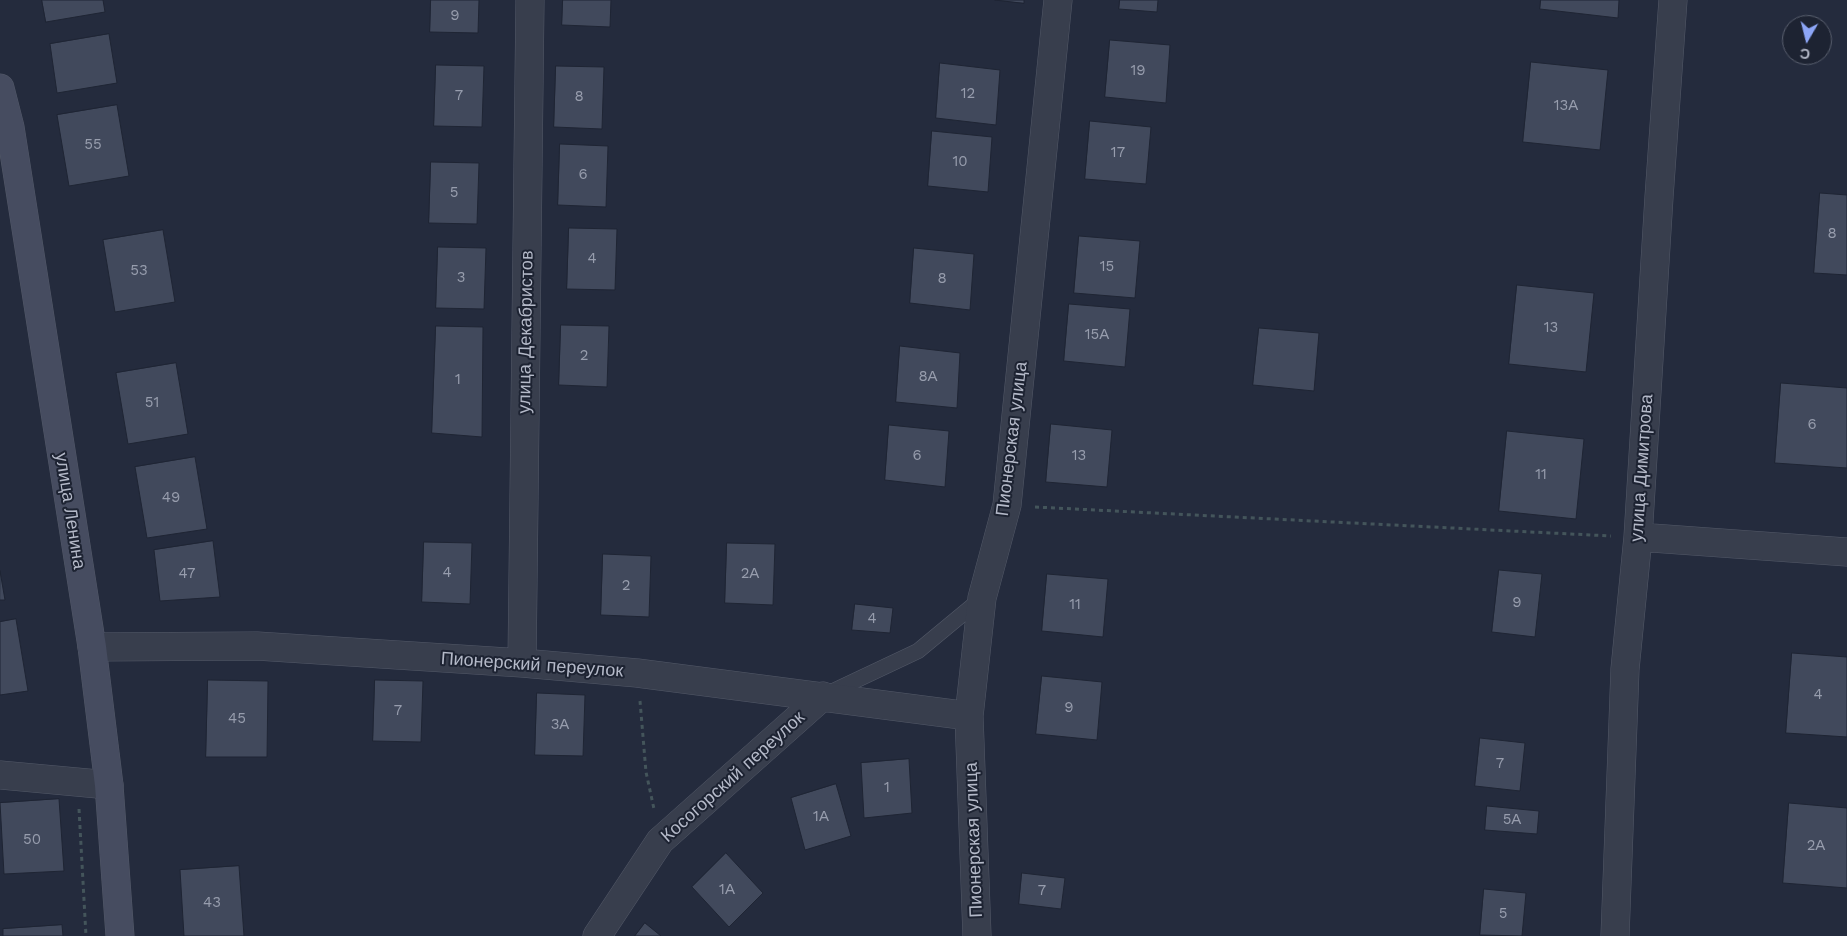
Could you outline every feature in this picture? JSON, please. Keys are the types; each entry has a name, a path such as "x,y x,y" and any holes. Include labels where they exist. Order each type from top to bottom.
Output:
{"main road":[{"name":"улица Ленина","path":"0,88 11,136 92,646 109,785 120,936"}],"street":[{"name":"улица Декабристов","path":"522,663 530,0"},
{"name":"Пионерская улица","path":"977,936 969,716 982,598 1007,505 1058,0"},
{"name":"улица Димитрова","path":"1615,936 1625,669 1638,537 1673,0"},
{"path":"1638,537 1847,552"},
{"name":"Пионерский переулок","path":"92,646 257,646 522,663 637,673 969,716"},
{"name":"Косогорский переулок","path":"597,936 660,841 823,696"},
{"path":"0,775 109,785"}],"lane":[{"path":"823,696 918,651 982,598"}],"path":[{"path":"1007,505 1638,537"},
{"path":"637,673 646,772 660,841"}],"building":[{"path":"42,0 103,0 105,12 46,22"},
{"path":"431,0 479,0 478,33 430,32"},
{"path":"563,0 611,0 610,27 562,25"},
{"path":"995,0 1024,0 1024,3"},
{"path":"1120,0 1158,0 1157,12 1119,9"},
{"path":"1541,0 1619,0 1618,18 1540,9"},
{"path":"109,34 117,83 57,93 50,44"},
{"path":"1110,40 1170,45 1166,103 1105,97"},
{"path":"1531,62 1608,70 1600,150 1523,142"},
{"path":"940,63 1000,70 996,125 936,118"},
{"path":"436,65 484,66 482,127 434,126"},
{"path":"556,66 604,67 602,129 554,127"},
{"path":"117,105 129,176 69,186 57,115"},
{"path":"1090,121 1151,127 1146,184 1085,179"},
{"path":"932,131 992,137 988,192 928,186"},
{"path":"560,144 608,146 606,207 558,205"},
{"path":"431,162 479,163 477,224 429,223"},
{"path":"1820,193 1847,195 1847,275 1814,273"},
{"path":"569,228 617,229 615,290 567,289"},
{"path":"163,230 175,302 115,312 103,240"},
{"path":"1079,236 1140,241 1135,298 1074,293"},
{"path":"438,247 486,248 484,309 436,308"},
{"path":"914,248 974,254 970,310 910,303"},
{"path":"1517,285 1594,293 1586,372 1509,364"},
{"path":"1069,304 1130,309 1125,367 1064,361"},
{"path":"561,325 609,326 607,387 559,385"},
{"path":"436,326 483,327 482,437 432,433"},
{"path":"1259,328 1319,333 1314,391 1253,385"},
{"path":"900,346 960,353 957,408 896,402"},
{"path":"176,363 188,434 128,444 116,373"},
{"path":"1781,383 1847,388 1847,468 1775,463"},
{"path":"1051,424 1112,430 1107,487 1046,482"},
{"path":"889,425 949,431 945,487 885,480"},
{"path":"1507,431 1584,439 1576,519 1499,511"},
{"path":"195,457 207,529 147,538 135,467"},
{"path":"213,541 220,597 160,601 154,550"},
{"path":"424,542 472,543 470,604 422,602"},
{"path":"727,543 775,544 773,605 725,603"},
{"path":"603,554 651,556 649,617 601,615"},
{"path":"1499,570 1542,574 1535,637 1492,632"},
{"path":"0,571 5,600 0,600"},
{"path":"1047,574 1108,579 1103,637 1042,631"},
{"path":"855,604 893,608 890,633 852,630"},
{"path":"16,619 28,691 0,695 0,622"},
{"path":"1792,653 1847,657 1847,737 1786,733"},
{"path":"1042,676 1102,682 1097,740 1036,734"},
{"path":"208,680 268,681 267,757 206,757"},
{"path":"375,680 423,681 421,742 373,741"},
{"path":"537,693 585,695 583,756 535,755"},
{"path":"1480,738 1525,743 1520,791 1475,786"},
{"path":"909,759 912,813 864,818 861,763"},
{"path":"836,784 851,836 805,850 791,798"},
{"path":"59,799 64,871 4,874 0,803"},
{"path":"1789,803 1847,808 1847,888 1783,883"},
{"path":"1487,806 1539,811 1537,834 1485,830"},
{"path":"726,853 763,893 729,927 692,887"},
{"path":"239,866 244,936 184,936 180,870"},
{"path":"1022,873 1065,878 1061,909 1019,904"},
{"path":"1484,889 1526,893 1522,936 1480,935"},
{"path":"645,923 661,936 635,936"},
{"path":"62,925 63,936 3,936 3,929"}]}
